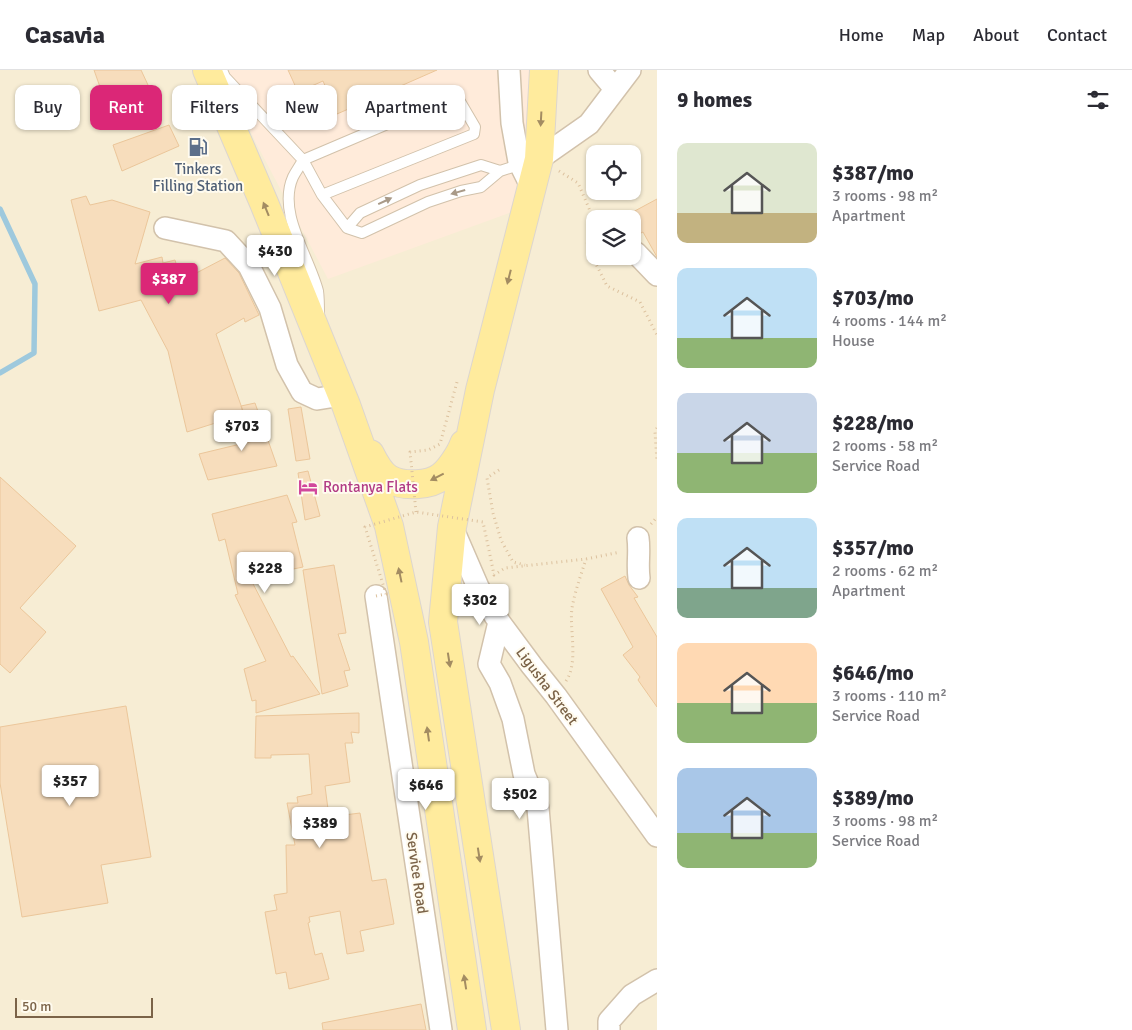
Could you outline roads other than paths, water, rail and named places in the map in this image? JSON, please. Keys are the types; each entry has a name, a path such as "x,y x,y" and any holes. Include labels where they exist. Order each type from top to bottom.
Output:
{"main road":[{"path":"207,70 344,400 389,526 414,642 472,1030"},
{"path":"506,1030 443,622 469,386 523,171 544,70"},
{"path":"344,400 376,466 389,479 402,484 418,486 442,477 461,453 469,386"}],"street":[{"path":"509,70 512,123 523,171 589,124 630,70"},
{"path":"599,70 615,89"},
{"path":"165,228 226,240 249,266 270,308 288,364 302,392 317,399 344,400"},
{"path":"641,258 657,275"},
{"name":"Ligusha Street","path":"452,527 478,587 499,622 556,696 657,836"},
{"path":"638,538 640,554 637,566 640,578"},
{"name":"Service Road","path":"376,596 441,1030"},
{"path":"499,622 489,664 500,683 513,719 524,774 538,808 557,1030"},
{"path":"609,1030 609,1021 632,995 657,980"}],"lane":[{"path":"222,70 225,77 303,160 322,195 347,228 362,233 428,202 480,187 523,171"},
{"path":"321,343 318,292 291,221 288,205 293,178 303,160 451,96 458,98 475,127 474,134 322,195"},
{"path":"347,228 360,213 420,184 481,165 523,171"}],"waterway":[{"path":"0,209 35,284 34,353 0,373"}],"place":[{"name":"Tinkers Filling Station","path":"198,147"},
{"name":"Rontanya Flats","path":"308,487"}]}
